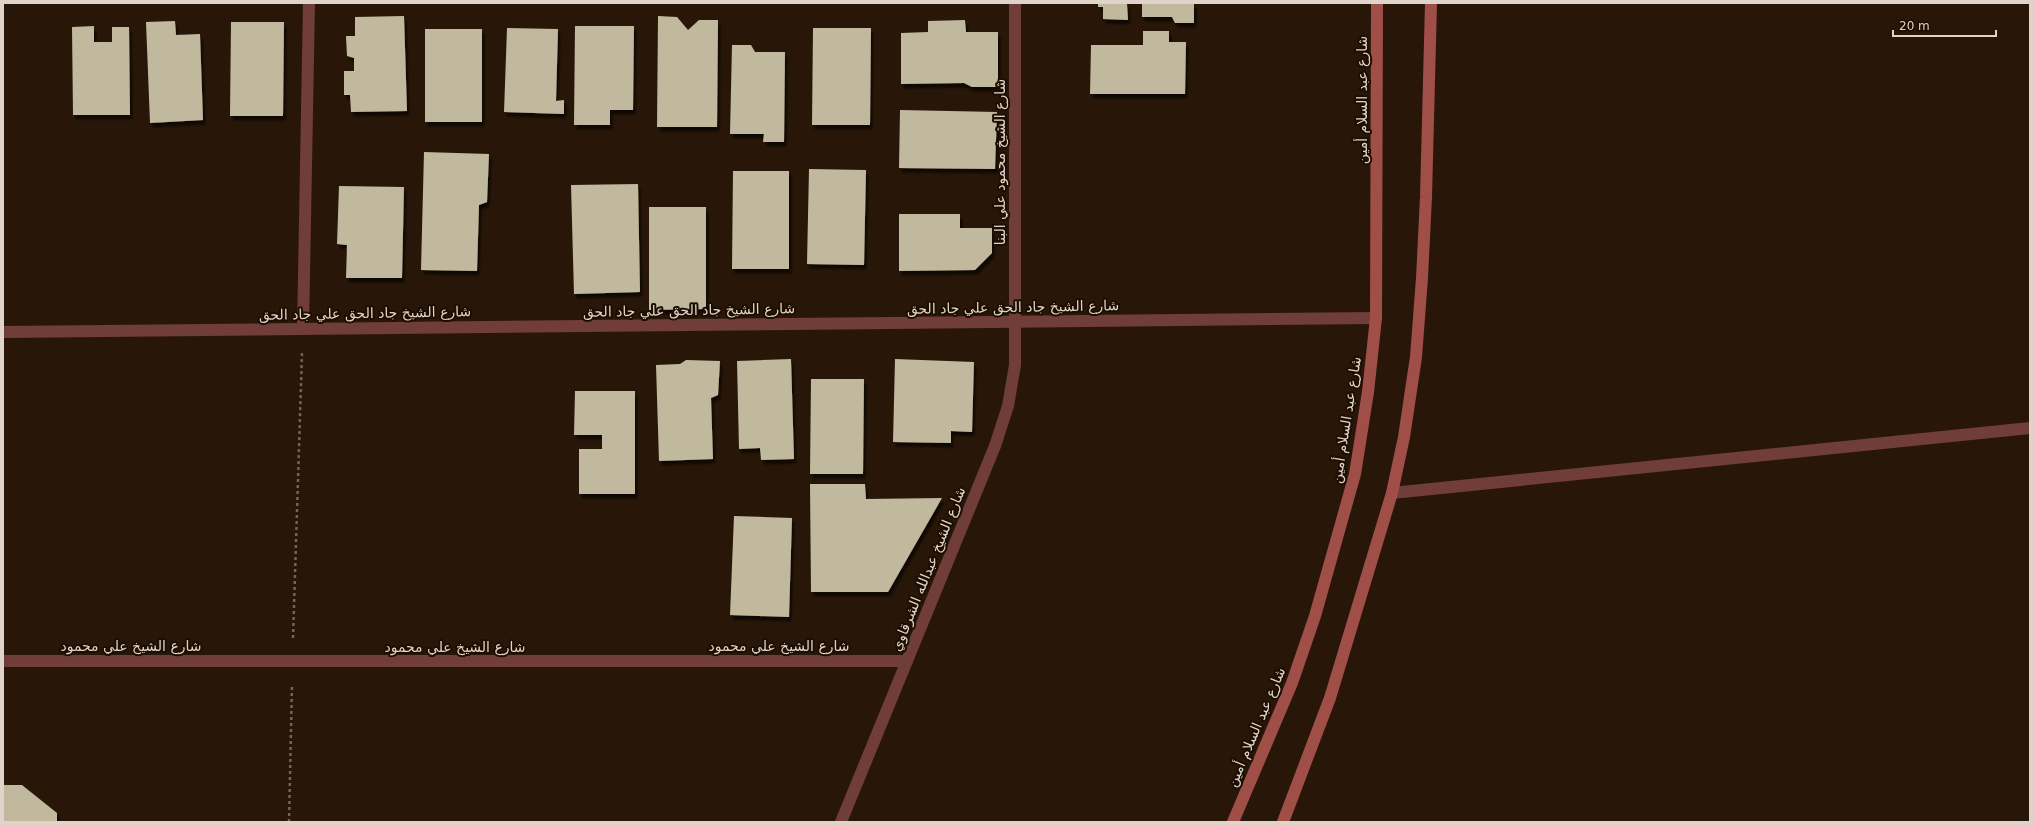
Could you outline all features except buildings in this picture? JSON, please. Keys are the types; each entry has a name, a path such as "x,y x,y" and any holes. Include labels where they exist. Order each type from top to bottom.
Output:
{"street":[{"path":"303,329 310,3"},
{"name":"شارع الشيخ محمود علي البنا","path":"1015,3 1015,322"},
{"name":"شارع عبد السلام أمين","path":"1233,822 1292,683 1315,616 1355,474 1368,392 1376,318 1377,3"},
{"path":"1283,822 1330,698 1392,494 1404,437 1416,357 1426,197 1431,3"},
{"name":"شارع الشيخ جاد الحق علي جاد الحق","path":"3,332 1376,318"},
{"name":"شارع الشيخ عبدالله الشرقاوي","path":"841,822 995,446 1008,406 1015,365 1015,322"},
{"path":"1392,494 2030,428"},
{"name":"شارع الشيخ علي محمود","path":"3,661 907,661"}],"path":[{"path":"289,822 292,662 303,329"}]}
